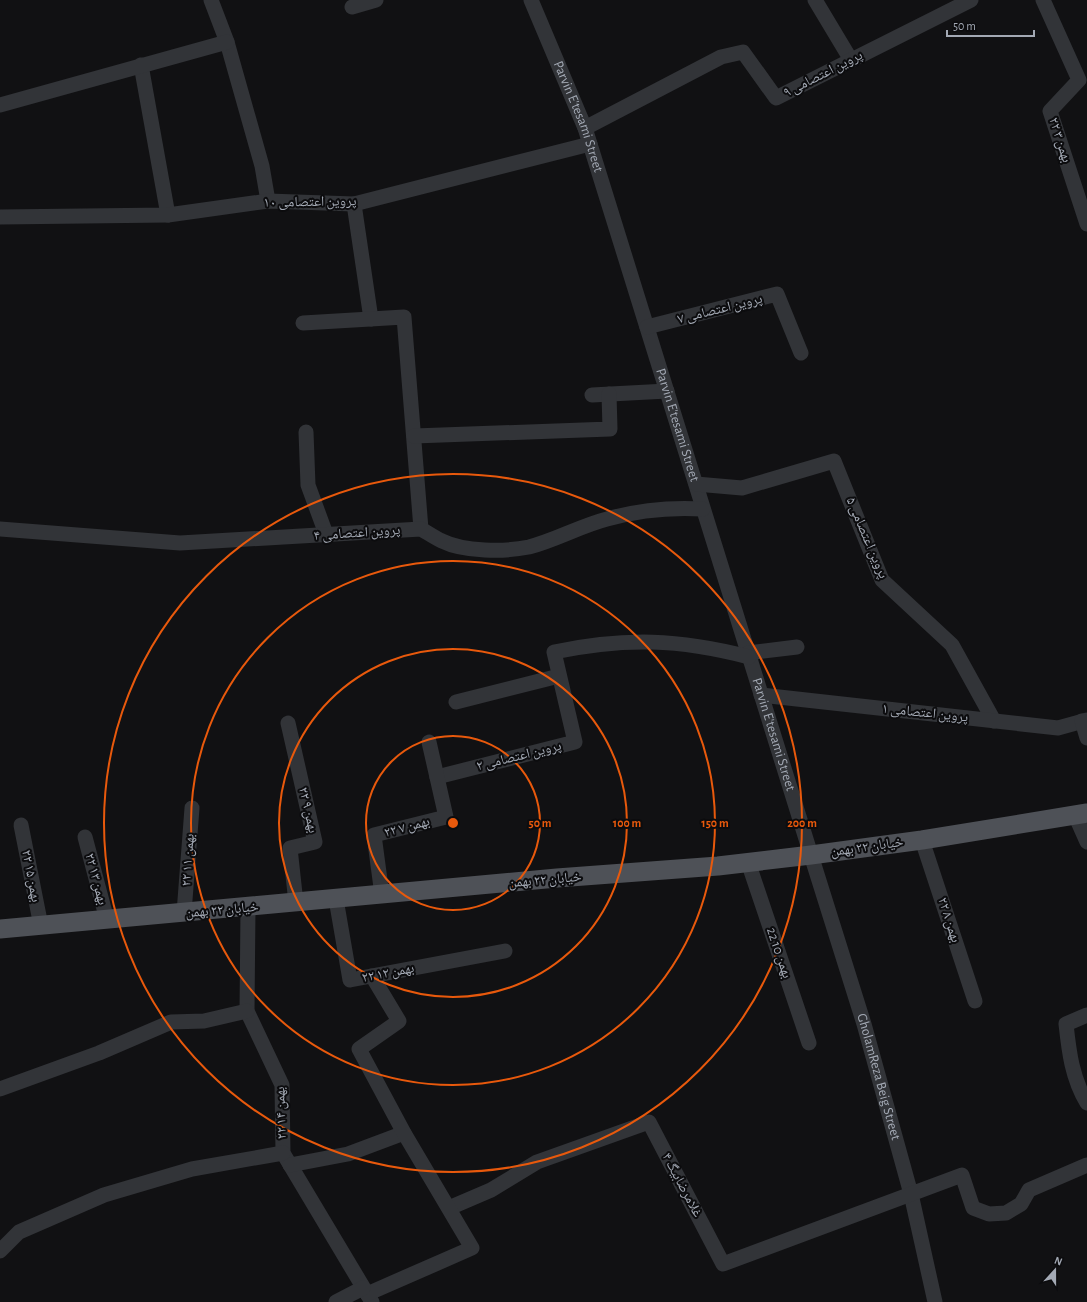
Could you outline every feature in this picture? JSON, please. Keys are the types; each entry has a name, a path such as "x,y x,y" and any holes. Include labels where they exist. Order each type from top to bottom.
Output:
{"main road":[{"name":"خیابان ۲۲ بهمن","path":"0,929 248,908 748,862 922,840 1081,814"}],"street":[{"path":"211,0 227,42 262,166 268,201"},
{"path":"352,7 376,0"},
{"name":"Parvin E'tesami Street","path":"531,0 585,128 811,855"},
{"path":"815,0 851,60"},
{"name":"پروین اعتصامی ۹","path":"585,128 721,56 742,52 776,98 971,0"},
{"name":"۲۲ بهمن ۳","path":"1043,0 1079,80 1050,111 1087,224"},
{"path":"0,105 227,42"},
{"path":"141,65 168,215"},
{"name":"پروین اعتصامی ۱۰","path":"0,217 168,215 268,201 354,204 590,144"},
{"path":"354,204 371,319"},
{"name":"پروین اعتصامی ۷","path":"647,327 777,294 801,353"},
{"path":"303,323 404,317 421,529"},
{"path":"592,395 667,391"},
{"path":"414,436 610,429 609,394"},
{"path":"306,432 308,485 326,534"},
{"name":"پروین اعتصامی ۵","path":"696,484 742,488 834,461 882,580 952,645 994,721"},
{"name":"پروین اعتصامی ۴","path":"0,529 180,543 421,529 443,542 471,549 500,551 529,547 606,519 642,511 679,508 703,509"},
{"name":"پروین اعتصامی ۲","path":"437,777 575,742 554,652 581,646 615,642 649,641 683,644 749,655"},
{"path":"749,655 797,647"},
{"path":"456,702 560,676"},
{"name":"پروین اعتصامی ۱","path":"761,695 1058,728 1084,721"},
{"path":"1084,721 1087,738"},
{"name":"۲۲ بهمن ۹","path":"288,723 315,842 290,848 296,903"},
{"name":"۲۲ بهمن ۷","path":"382,895 374,835 446,817 429,742"},
{"name":"۲۲ بهمن ۱۱","path":"184,913 192,808"},
{"path":"1081,814 1087,842"},
{"name":"۲۲ بهمن ۱۵","path":"21,825 41,926"},
{"name":"۲۲ بهمن ‍۱۳","path":"85,837 107,920"},
{"name":"۲۲ بهمن ۸","path":"922,840 975,1001"},
{"name":"GholamReza Beig Street","path":"811,855 864,1024 911,1194 935,1302"},
{"name":"22 بهمن 10","path":"748,862 809,1043"},
{"name":"۲۲ بهمن ۱۲","path":"336,899 350,980 505,950"},
{"name":"۲۲ بهمن ۱۴","path":"248,908 247,1010 282,1084 287,1159 367,1295"},
{"path":"336,1302 367,1295 472,1248 404,1133 359,1049 399,1021 372,976"},
{"path":"0,1089 99,1053 171,1022 204,1021 247,1010"},
{"path":"1087,1015 1066,1024 1070,1059 1081,1093 1087,1103"},
{"name":"غلامرضابیگ ۴","path":"448,1208 491,1190 537,1162 649,1122 723,1264 911,1194"},
{"path":"0,1251 19,1232 104,1195 192,1169 348,1154 404,1133"},
{"path":"911,1194 962,1175 973,1208 989,1214 1006,1213 1020,1204 1029,1190 1087,1165"}]}
